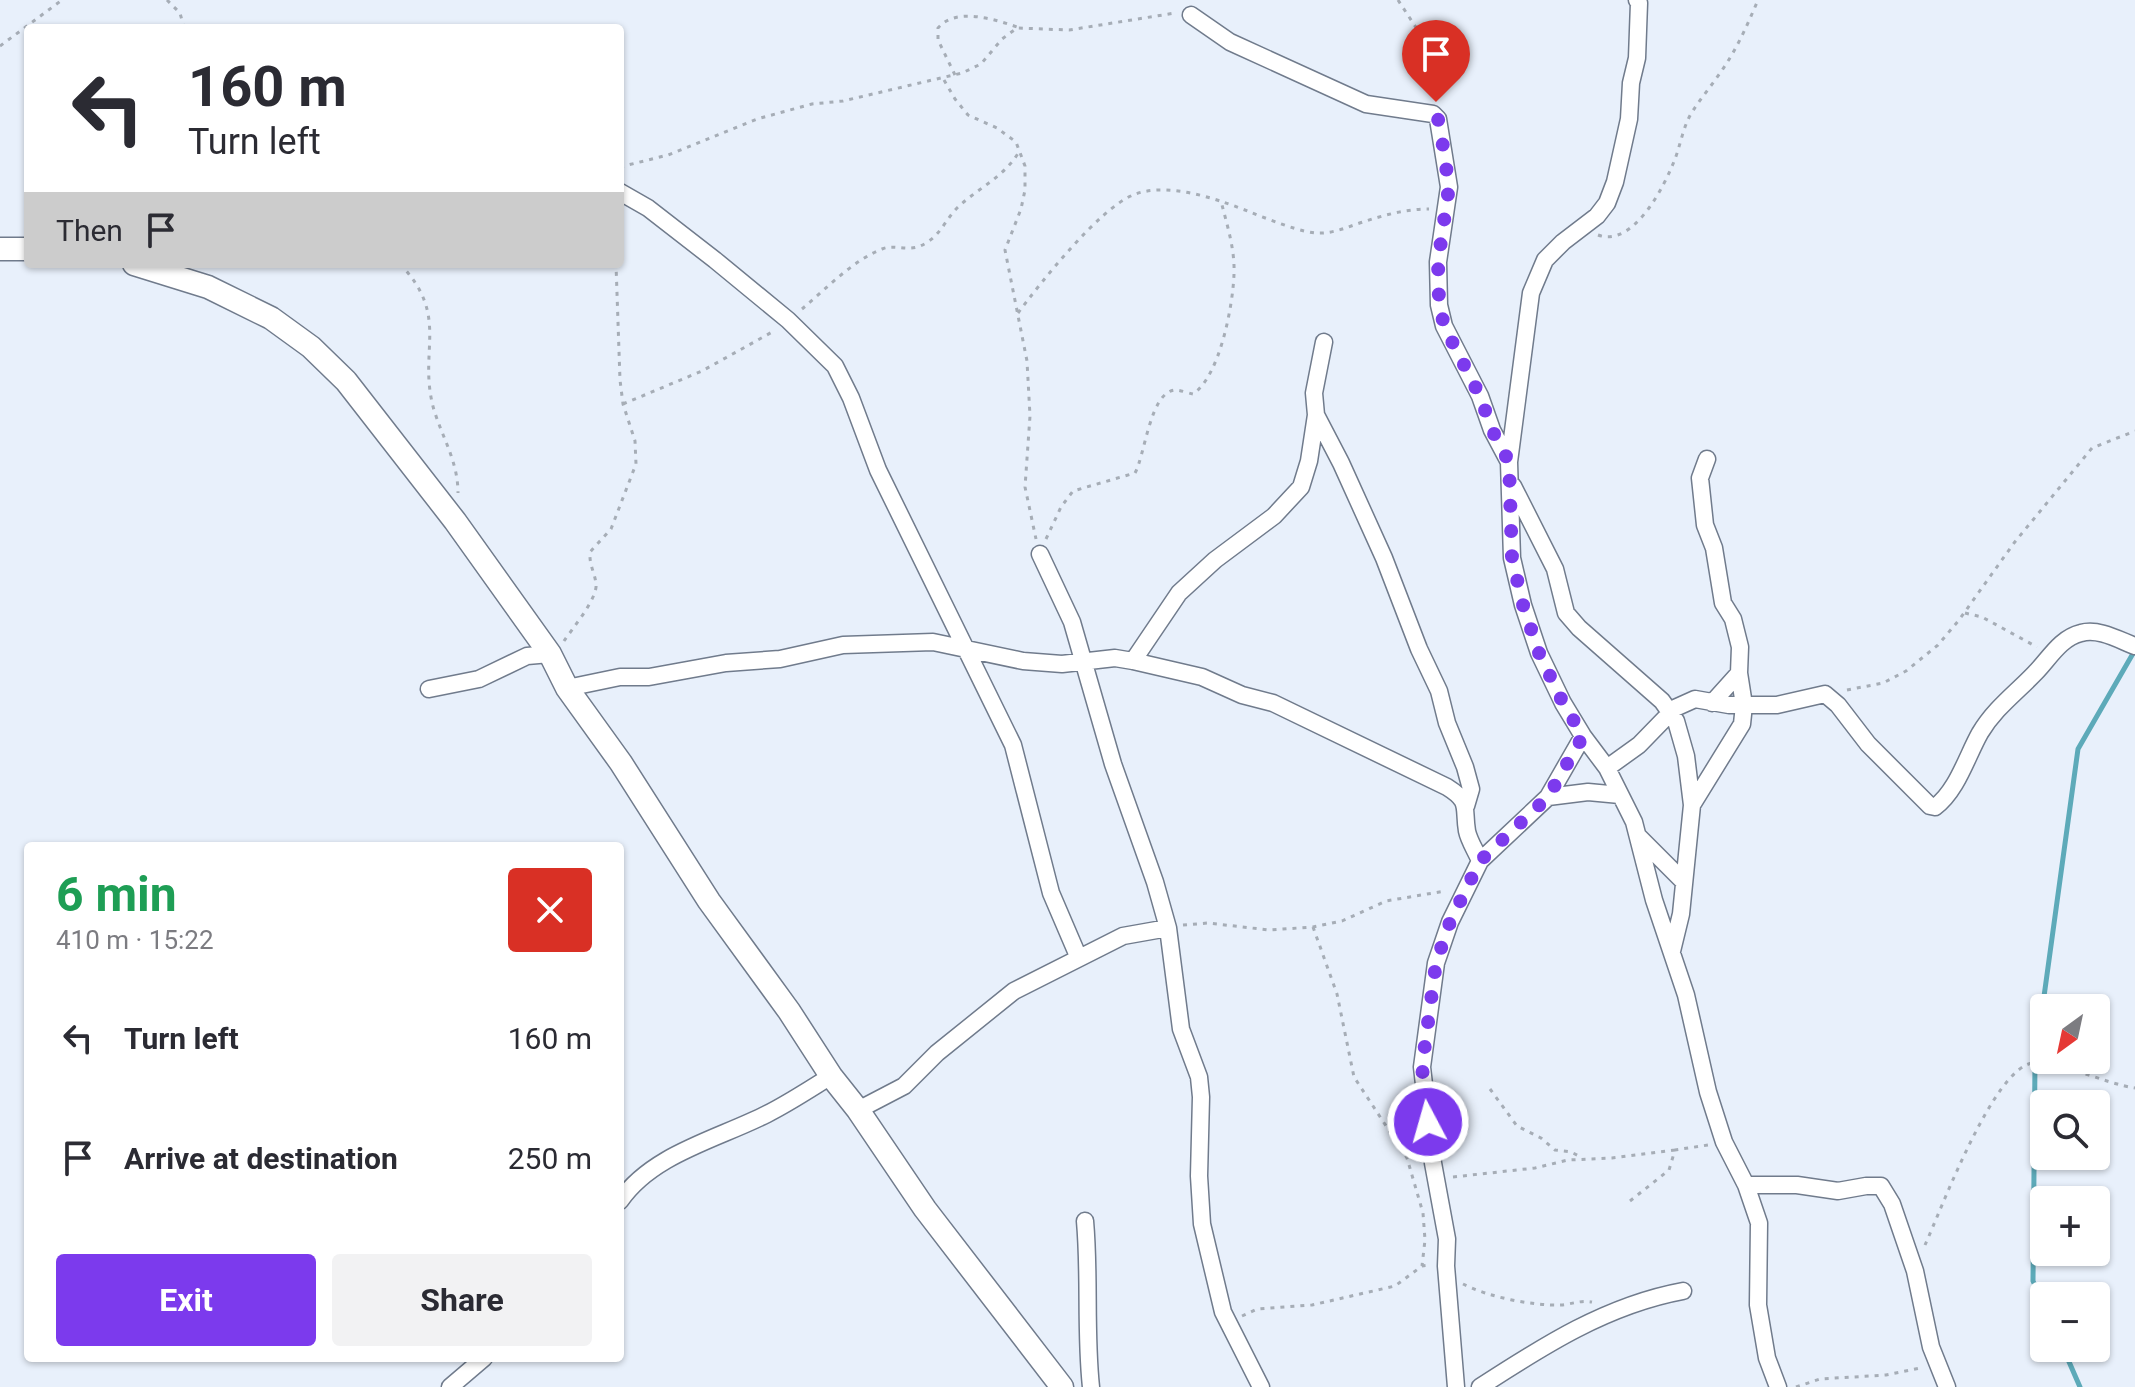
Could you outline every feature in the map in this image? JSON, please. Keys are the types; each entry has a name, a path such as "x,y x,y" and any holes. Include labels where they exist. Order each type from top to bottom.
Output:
{"street":[{"path":"1637,0 1637,58 1631,83 1629,119 1615,182 1607,203 1597,216 1545,260 1531,293 1509,462 1512,558 1539,653 1563,703 1607,768 1638,836 1724,1142 1746,1185 1759,1223 1758,1305 1767,1358 1778,1387"},
{"path":"1191,15 1230,42 1366,104 1433,114 1438,119 1448,178 1438,284 1444,326 1476,387 1492,430 1509,462"},
{"path":"624,195 682,233 788,320 820,349 844,381 878,470 1013,745 1051,893 1078,956"},
{"path":"0,249 24,249"},
{"path":"147,268 208,287 271,318 311,347 346,381 455,521 550,654 567,688 621,763 709,901 925,1209 1062,1387"},
{"path":"1133,661 1179,593 1215,560 1274,516 1301,487 1309,461 1316,415 1314,393 1324,342"},
{"path":"1316,415 1384,558 1439,691 1471,789 1466,806 1467,832 1476,868"},
{"path":"1692,805 1742,724 1744,705 1739,673 1740,647 1733,619 1723,603 1714,548 1705,525 1700,478 1707,459"},
{"path":"1512,484 1555,569 1566,613 1662,701 1676,721 1686,756 1692,805 1681,914 1672,951"},
{"path":"1040,554 1072,622 1113,764 1168,928 1181,1029 1200,1087 1202,1224 1220,1300 1261,1387"},
{"path":"1607,768 1639,745 1675,708 1695,699 1712,703 1777,705 1825,694 1896,774 1930,806 1935,807 1947,794 1993,714 2061,643 2081,633 2100,633 2135,646"},
{"path":"567,688 620,677 649,677 726,663 780,659 843,645 933,642 1023,661 1062,664 1115,658 1202,677 1242,695 1273,703 1447,787 1459,795 1466,806"},
{"path":"429,689 479,679 527,656 550,654"},
{"path":"1712,703 1739,673"},
{"path":"1456,1387 1446,1266 1447,1239 1422,1067 1436,963 1476,868 1548,797 1583,736"},
{"path":"1548,797 1588,792 1620,795"},
{"path":"1638,836 1683,881"},
{"path":"858,1110 904,1086 937,1053 1014,991 1078,956 1123,936 1168,928"},
{"path":"624,1195 630,1187 662,1163 768,1114 831,1076"},
{"path":"1746,1185 1797,1185 1838,1191 1881,1186 1892,1204 1915,1271 1931,1347 1944,1381"},
{"path":"1085,1221 1087,1344 1091,1387"},
{"path":"1480,1387 1538,1349 1611,1311 1659,1295 1683,1291"},
{"path":"450,1387 479,1362"}],"path":[{"path":"30,24 62,0"},
{"path":"167,0 180,13 183,24"},
{"path":"1398,0 1419,32 1435,94 1433,114"},
{"path":"1580,228 1604,237 1619,235 1632,228 1647,211 1665,183 1691,114 1727,62 1758,0"},
{"path":"955,75 938,40 938,28 944,21 961,16 1020,28 1069,30 1174,13 1191,15"},
{"path":"0,46 24,28"},
{"path":"624,166 679,151 757,119 812,104 843,101 955,75 977,67 1007,34 1020,28"},
{"path":"943,79 962,109 1009,135 1020,149 1025,166 1021,209 1005,250 1027,361 1030,431 1025,487 1040,554"},
{"path":"623,404 732,356 788,320 855,265 880,250 905,250 929,242 956,208 1002,174 1020,149"},
{"path":"1018,313 1048,274 1081,239 1120,202 1134,194 1175,191 1221,201 1315,233 1337,231 1414,209 1445,209"},
{"path":"1040,554 1068,496 1089,484 1135,473 1154,409 1169,392 1175,390 1193,394 1205,384 1228,324 1234,276 1232,244 1221,201"},
{"path":"403,268 423,293 430,316 429,372 434,409 458,477 455,521"},
{"path":"550,654 565,640 595,593 590,552 611,529 634,475 637,455 635,441 623,404 616,268"},
{"path":"1825,694 1883,683 1906,671 1938,645 2014,543 2092,448 2135,431"},
{"path":"1964,613 1975,614 2019,635 2034,644 2047,658"},
{"path":"1168,928 1208,923 1269,930 1313,927 1342,921 1386,901 1442,892 1476,868"},
{"path":"1313,927 1337,994 1354,1077 1407,1158 1423,1213 1425,1240 1422,1266"},
{"path":"1915,1271 1960,1163 2015,1070 2035,1062 2051,1064 2098,1080 2135,1088"},
{"path":"1490,1089 1517,1126 1541,1138 1555,1150 1585,1158"},
{"path":"1437,1180 1724,1142"},
{"path":"1630,1201 1669,1170 1675,1150"},
{"path":"1230,1326 1252,1310 1312,1305 1395,1286 1422,1266 1446,1266 1463,1284 1481,1293 1560,1305 1584,1301 1604,1305 1611,1311"},
{"path":"1796,1387 1820,1379 1886,1375 1919,1368 1934,1369 1944,1381"}],"waterway":[{"path":"2033,1282 2035,1062 2078,749 2135,650"},
{"path":"2069,1362 2080,1387"}],"route":[{"path":"1428,1122 1422,1067 1436,963 1450,922 1480,861 1548,797 1583,736 1539,653 1523,605 1512,558 1509,462 1444,326 1439,301 1438,262 1449,187 1438,119 1433,114 1436,102"}]}
